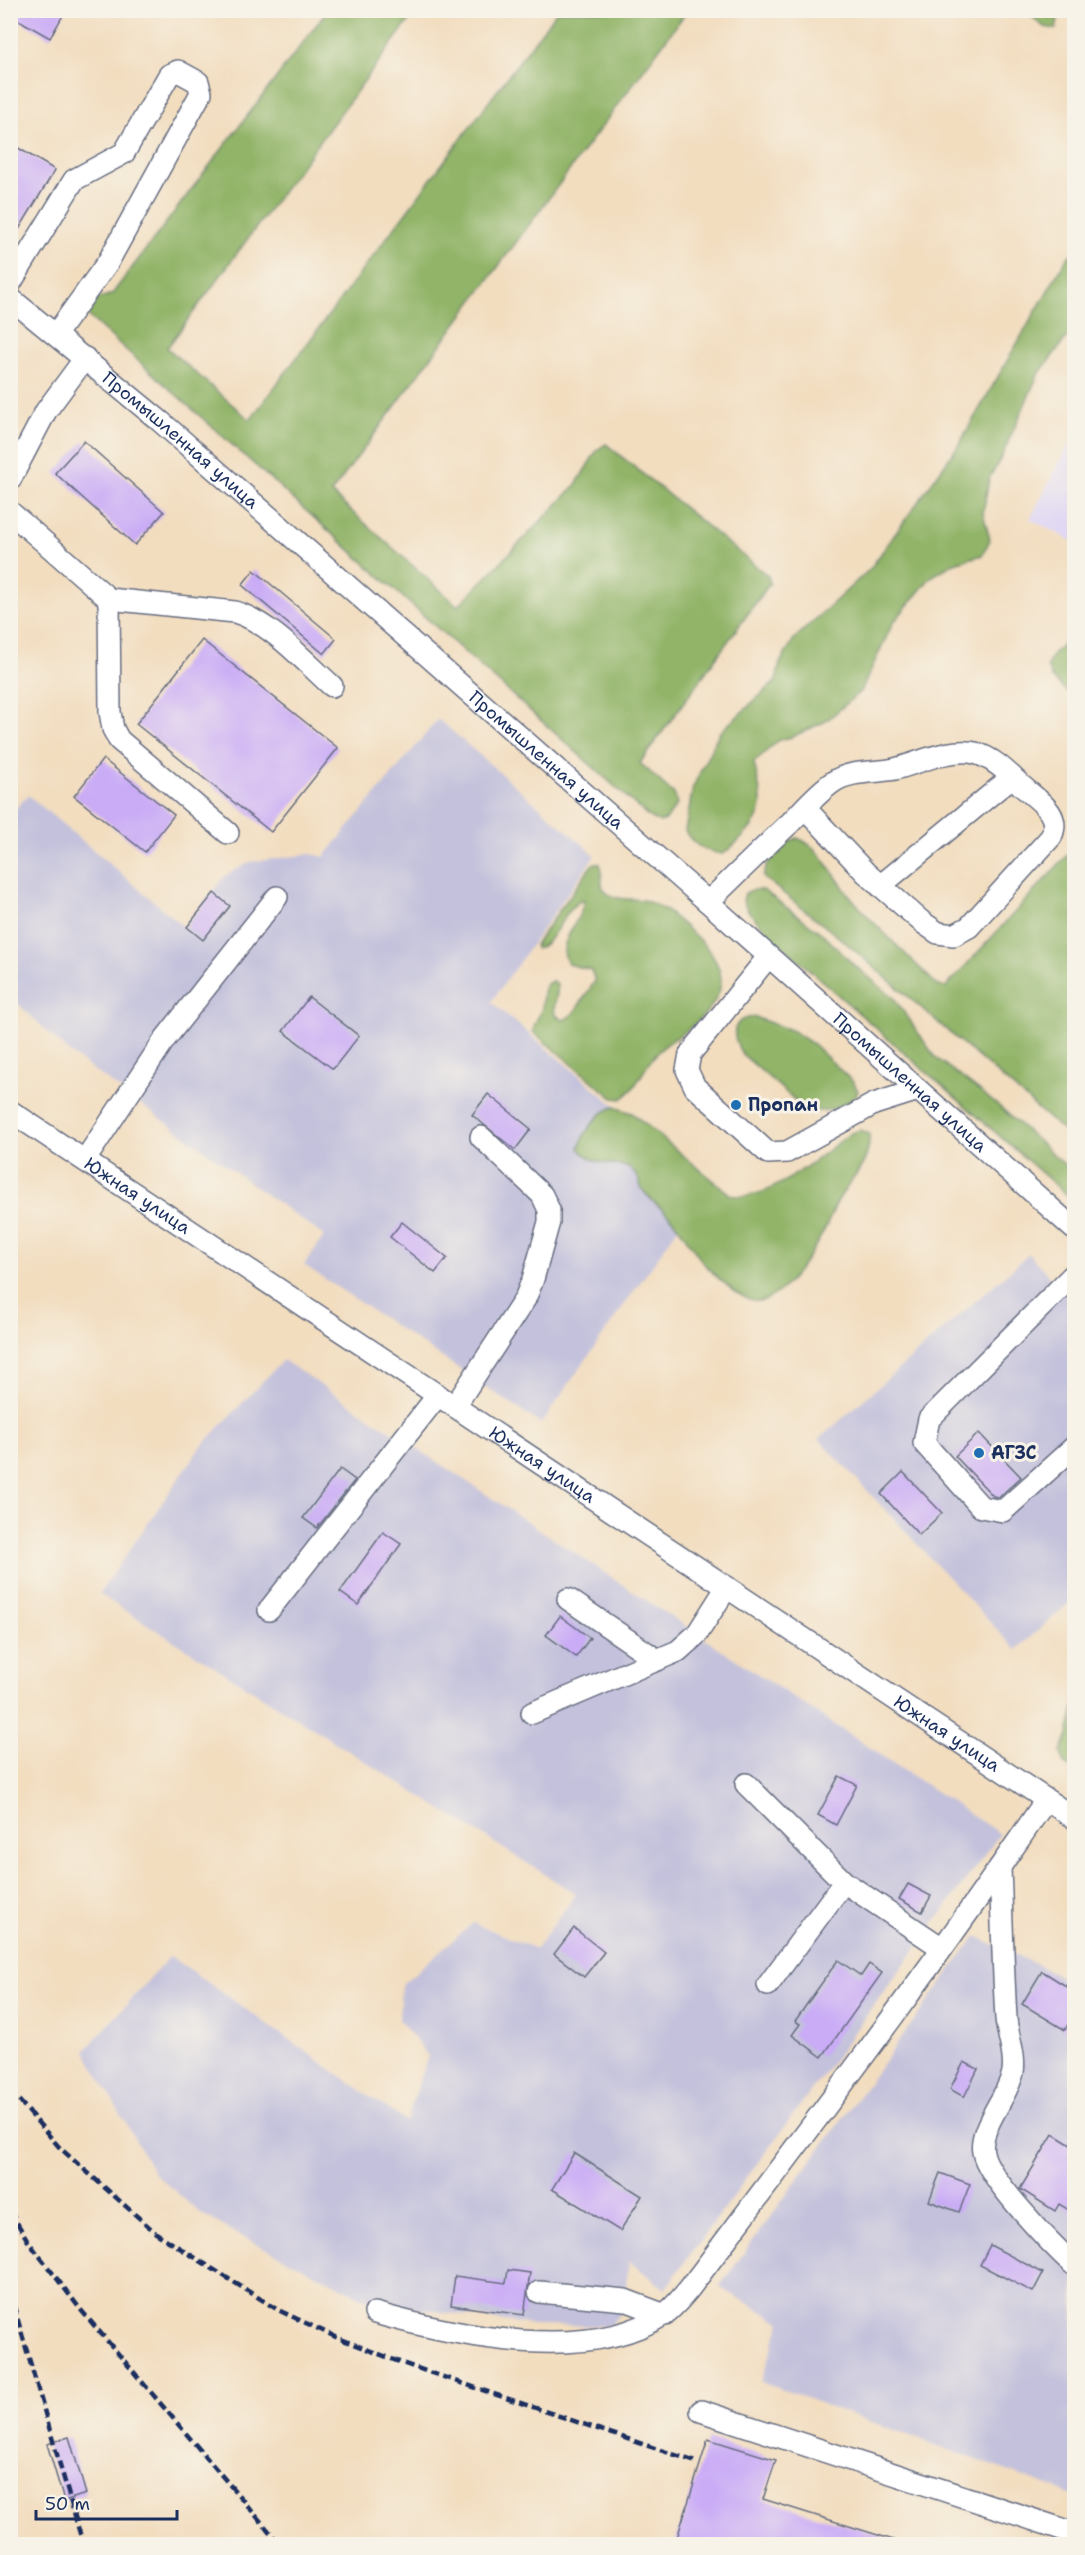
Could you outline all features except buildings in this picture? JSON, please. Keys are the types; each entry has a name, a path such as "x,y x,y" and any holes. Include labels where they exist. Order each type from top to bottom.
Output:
{"street":[{"path":"10,284 74,180 124,153 169,75 178,71 198,82 201,93 108,262 56,334"},
{"name":"Промышленная улица","path":"10,298 160,421 708,902 1074,1230"},
{"path":"10,480 46,411 85,358"},
{"path":"10,512 109,599 235,612 248,616 262,625 332,686"},
{"path":"109,599 110,712 113,729 119,740 228,833"},
{"path":"708,902 805,808 833,782 850,775 895,769 950,754 973,752 988,758 1049,810 1055,829 1051,837 969,927 954,935 938,933 880,886 805,808"},
{"path":"880,886 1012,777"},
{"path":"85,1160 165,1039 277,897"},
{"path":"768,957 690,1054 687,1070 695,1086 768,1153 788,1152 874,1104 918,1090"},
{"name":"Южная улица","path":"10,1111 1074,1818"},
{"path":"269,1610 447,1400 525,1299 534,1279 549,1222 549,1210 542,1195 481,1137"},
{"path":"1074,1274 928,1419 924,1443 981,1507 1003,1511 1074,1447"},
{"path":"532,1713 686,1646 697,1634 727,1587"},
{"path":"568,1599 657,1660"},
{"path":"746,1784 844,1882 942,1947"},
{"path":"375,2313 447,2331 543,2342 607,2337 636,2329 665,2314 689,2289 942,1947 1046,1800"},
{"path":"1000,1867 1006,2022 1012,2052 1012,2072 982,2142 983,2155 990,2169 1015,2202 1074,2265"},
{"path":"768,1985 844,1882"},
{"path":"538,2292 625,2300 665,2314"},
{"path":"701,2411 1074,2533"}],"shaded area":[{"path":"1074,435 1074,542 1030,519"},
{"path":"438,719 595,855 491,1002 709,1184 541,1424 304,1265 324,1236 71,1054 11,997 10,815 28,795 184,927 226,875 250,862 311,854 324,857"},
{"path":"1029,1254 1074,1303 1074,1599 1016,1650 819,1439"},
{"path":"283,1360 1000,1834 665,2289 629,2261 623,2311 608,2326 532,2325 392,2305 363,2298 241,2236 200,2213 154,2173 85,2051 170,1956 406,2122 428,2056 399,2020 401,1985 473,1923 536,1949 576,1894 99,1594 200,1448"},
{"path":"976,1936 1054,1973 1074,1987 1074,2495 761,2382 781,2322 719,2287"}],"green space":[{"path":"327,11 416,11 167,348 250,420 557,11 687,11 331,493 458,606 575,486 597,450 606,444 768,576 770,583 640,763 674,794 677,804 666,820 659,822 649,817 88,316 87,307 94,300 112,294"},
{"path":"1026,11 1047,11 1058,20 1056,29 1044,27"},
{"path":"1074,251 1074,328 1038,375 1001,458 989,479 983,513 990,540 982,555 954,563 931,577 893,623 861,691 826,721 792,737 779,740 754,762 761,805 757,819 747,832 723,854 701,847 692,841 685,831 693,787 719,733 776,681 780,663 794,639 870,569 958,446 1065,261"},
{"path":"1074,633 1074,698 1052,678 1047,666 1053,654"},
{"path":"797,838 806,842 820,855 850,896 882,931 938,986 946,987 1074,848 1074,1140 846,943 763,877 775,854"},
{"path":"595,863 600,864 602,886 607,893 611,896 646,901 666,911 707,948 716,961 720,973 721,984 718,996 711,1008 654,1056 632,1089 621,1099 613,1098 533,1032 542,1008 544,989 548,983 552,981 557,985 555,1015 564,1020 574,1013 595,981 591,970 568,964 565,956 566,940 579,916 584,900 571,908 550,939 536,949 535,945"},
{"path":"752,890 763,890 824,935 853,964 894,998 935,1057 1000,1107 1074,1173 1074,1201 774,939 749,912 743,901 745,893"},
{"path":"754,1017 793,1031 813,1044 854,1083 858,1091 855,1098 824,1111 804,1108 742,1054 736,1041 735,1030 740,1021"},
{"path":"614,1107 632,1113 731,1195 745,1196 777,1185 794,1176 851,1133 860,1130 869,1134 868,1152 862,1166 838,1200 818,1241 790,1281 768,1298 752,1300 730,1288 706,1266 676,1223 645,1193 635,1173 623,1166 593,1160 579,1148 592,1123 602,1113"},
{"path":"1074,1706 1074,1769 1064,1764 1061,1752 1068,1735"}],"railway":[{"path":"10,2090 60,2148 156,2233 278,2310 338,2338 402,2363 696,2462"},
{"path":"10,2211 28,2241 81,2310 280,2544"},
{"path":"10,2293 83,2544"}],"place":[{"name":"Пропан","path":"736,1105"},
{"name":"АГЗС","path":"979,1453"}]}
